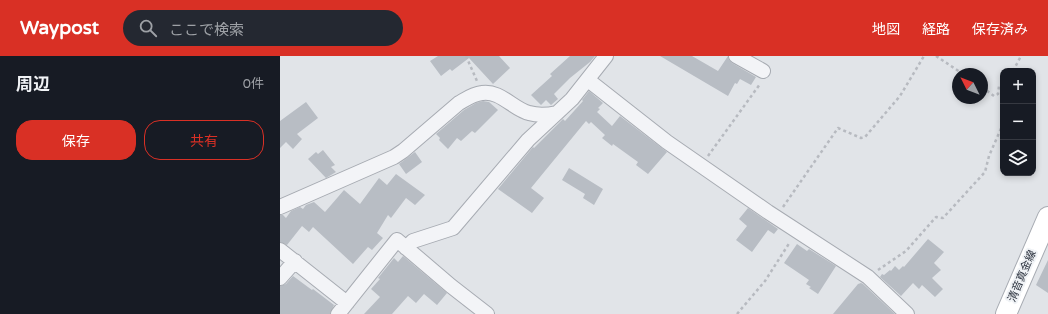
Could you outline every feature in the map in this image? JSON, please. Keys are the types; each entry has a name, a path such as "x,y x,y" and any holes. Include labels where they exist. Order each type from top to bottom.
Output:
{"main road":[{"name":"清音真金線","path":"1006,314 1048,217"}],"street":[{"path":"406,248 413,241 453,228 528,140 557,113 588,80 606,56"},
{"path":"736,56 762,76"},
{"path":"588,80 666,142 776,217 868,277 907,314"},
{"path":"280,207 399,154 459,103 470,97 482,93 497,95 528,113 540,115 557,113"},
{"path":"338,314 397,240 488,314"},
{"path":"280,250 347,303"},
{"path":"280,278 295,261"}],"path":[{"path":"466,56 482,93"},
{"path":"776,217 838,128 861,138 865,137 900,96 924,56"},
{"path":"936,56 954,68"},
{"path":"1015,68 1021,56"},
{"path":"701,166 762,76"},
{"path":"988,92 994,96 998,94 1000,86"},
{"path":"868,277 906,251 936,217 944,218 985,172 989,156 1000,131"},
{"path":"738,314 765,281 797,231"}],"building":[{"path":"438,56 499,56 510,68 493,84 469,58 452,71 450,69 441,76 430,61"},
{"path":"570,56 595,56 554,94 558,99 551,105 546,100 541,105 531,95 552,76 550,74"},
{"path":"660,56 692,56 718,71 728,56 732,63 756,77 751,85 740,79 737,84 735,83 728,96"},
{"path":"589,91 603,103 598,108 600,109 597,112 612,126 620,116 667,152 648,174 636,165 638,162 613,144 612,146 602,138 605,135 591,122 589,124 586,121 531,188 544,198 532,213 498,189 533,147 534,148 563,119 565,121 583,101 582,100"},
{"path":"483,101 489,102 498,110 475,133 472,131 461,141 457,138 448,149 439,140 440,138 436,134 464,110"},
{"path":"306,102 318,118 297,134 302,139 293,149 286,142 280,148 280,121"},
{"path":"323,150 335,165 331,167 336,172 326,178 308,159 316,152 318,154"},
{"path":"415,152 422,162 406,174 399,164"},
{"path":"569,168 603,189 594,205 583,198 585,194 562,180"},
{"path":"396,174 425,195 415,205 406,198 391,218 388,215 377,233 383,238 372,250 368,247 353,264 313,227 309,232 302,226 287,245 280,242 280,215 283,215 286,218 291,211 300,207 303,209 306,205 314,202 325,212 344,190 360,204 379,178 387,185"},
{"path":"748,208 778,229 774,234 768,230 752,252 736,240 747,226 739,219"},
{"path":"928,239 944,252 934,263 941,270 932,278 943,289 935,297 922,285 919,289 913,283 901,296 880,277 882,274 884,275 890,270 891,271 895,266 899,270 903,266 904,267"},
{"path":"797,244 807,251 809,249 836,266 818,294 806,284 809,280 784,263"},
{"path":"403,256 447,293 437,305 424,294 416,303 408,296 392,314 364,314 380,297 371,289 380,279 378,278 394,258 398,262"},
{"path":"1048,260 1048,293 1036,285"},
{"path":"293,276 334,305 330,314 280,314 280,286 286,284"},
{"path":"861,283 895,314 833,314 858,284"}]}
